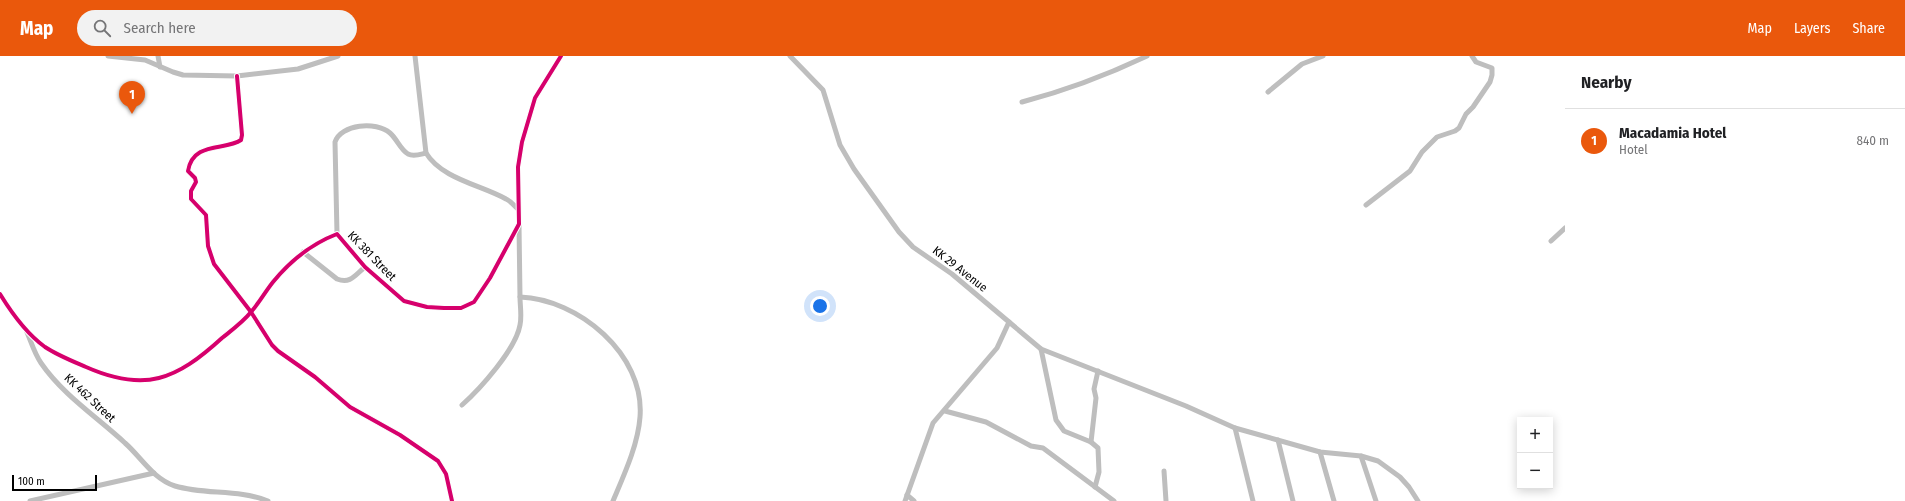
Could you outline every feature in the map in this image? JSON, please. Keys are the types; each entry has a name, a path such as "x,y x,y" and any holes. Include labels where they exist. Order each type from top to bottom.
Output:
{"street":[{"path":"108,56 145,60 182,75 237,76 298,69 330,57 338,56"},
{"path":"158,56 160,67"},
{"path":"415,56 426,153 430,160 444,170 508,200 518,209"},
{"name":"KK 381 Street","path":"0,294 10,312 44,346 78,364 116,379 147,381 184,369 200,359 251,312 273,282 303,252 322,240 337,234 366,267 398,296 412,304 444,308 468,306 474,302 482,291 518,224 518,167 525,130 535,98 561,56"},
{"name":"KK 29 Avenue","path":"790,56 823,90 840,145 854,169 899,232 913,247 952,274 1041,349 1186,406 1235,428 1320,452 1362,456 1378,461 1390,468 1409,487 1418,501"},
{"path":"1022,102 1048,95 1108,73 1147,56"},
{"path":"1268,92 1302,64 1323,56"},
{"path":"1366,205 1410,171 1422,152 1437,137 1455,131 1459,128 1466,114 1486,89 1492,75 1492,68 1480,62 1476,62 1472,56"},
{"path":"237,76 242,135 241,140 204,150 191,161 188,171 190,175 195,178 196,182 191,191 191,199 206,215 210,255 223,276 251,312 272,345 350,407 400,435 438,461 446,474 452,501"},
{"path":"337,234 335,155 337,136 344,131 363,126 374,127 389,132 407,154 414,156 426,153"},
{"path":"462,405 492,374 514,341 520,325 518,224"},
{"path":"1551,240 1565,228"},
{"path":"303,252 337,279 342,281 349,280 366,267"},
{"path":"520,297 535,298 551,302 576,314 614,345 629,368 640,401 640,418 628,465 613,501"},
{"path":"905,501 933,423 945,411 950,402 997,348 1009,322"},
{"name":"KK 462 Street","path":"25,327 34,351 50,375 72,397 125,443 154,474 175,486 250,496 268,501"},
{"path":"1041,349 1056,420 1064,431 1092,442 1098,448 1099,472 1094,487"},
{"path":"1092,442 1096,398 1094,389 1098,371"},
{"path":"945,411 986,422 1031,446 1043,448 1114,501"},
{"path":"1235,428 1253,501"},
{"path":"1278,440 1293,501"},
{"path":"1320,452 1334,501"},
{"path":"1362,456 1376,501"},
{"path":"1164,472 1166,501"},
{"path":"30,501 154,474"},
{"path":"907,495 914,501"}],"cycle path":[{"path":"0,294 14,315 38,342 45,347 70,360 107,375 126,379 143,380 159,378 190,364 248,316 273,282 294,260 310,248 337,234 365,267 404,301 427,307 461,308 474,302 490,278 519,224 518,167 522,142 535,98 561,56"},
{"path":"237,76 242,135 241,140 227,145 210,148 196,155 191,162 188,171 195,178 196,182 191,191 191,199 206,215 208,246 214,264 251,312 272,345 278,351 315,377 350,407 400,435 438,461 446,474 452,501"}],"place":[{"name":"Macadamia Hotel","path":"132,114"}]}
